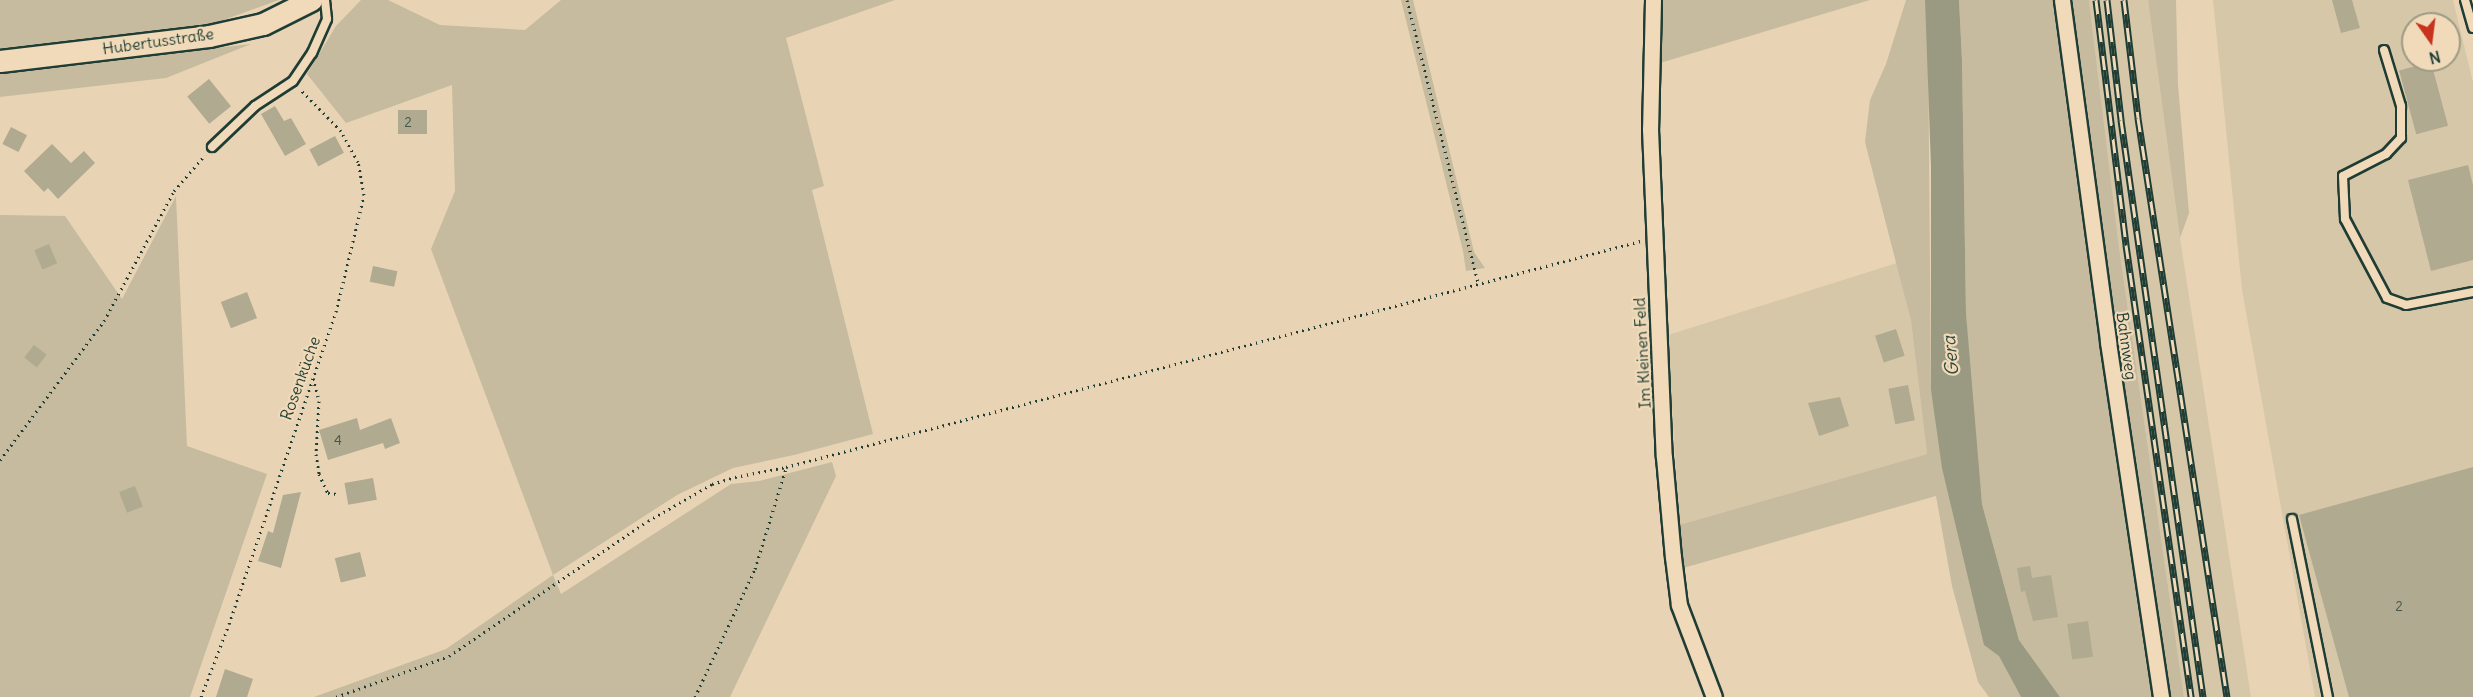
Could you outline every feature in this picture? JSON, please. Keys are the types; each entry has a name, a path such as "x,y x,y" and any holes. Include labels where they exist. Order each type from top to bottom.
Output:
{"street":[{"name":"Hubertusstraße","path":"0,61 209,36 263,24 311,0"},
{"name":"Im Kleinen Feld","path":"1653,0 1650,129 1664,457 1679,605 1714,697"},
{"name":"Bahnweg","path":"2062,0 2099,284 2161,697"}],"lane":[{"path":"213,147 255,106 293,81 312,53 327,19 325,0"},
{"path":"2465,0 2473,28"},
{"path":"2384,50 2401,106 2401,138 2386,154 2343,176 2345,219 2387,298 2406,305 2473,292"},
{"path":"2292,519 2328,697"}],"path":[{"path":"1407,0 1478,284"},
{"name":"Rosenküche","path":"201,697 229,624 336,312 364,195 358,162 341,131 293,81"},
{"path":"0,460 104,321 174,191 213,147"},
{"path":"336,697 449,656 648,521 712,484 786,467 1654,237"},
{"path":"313,376 319,402 316,454 319,474 328,493 337,494"},
{"path":"695,697 754,569 786,467"}],"shaded area":[{"path":"0,0 279,0 207,26 0,49"},
{"path":"361,0 388,0 440,25 525,30 561,0 895,0 786,38 824,186 812,190 873,434 733,468 677,495 553,575 431,249 455,191 452,85 346,123 307,74 336,26"},
{"path":"1401,0 1413,0 1474,252 1485,268 1466,271"},
{"path":"1662,0 1870,0 1660,63"},
{"path":"1906,0 1925,0 1928,29 1931,390 1999,655 2021,697 1989,697 1978,682 1952,586 1936,496 1683,568 1679,525 1927,454 1911,321 1865,142 1870,100 1886,64"},
{"path":"1959,0 2089,0 2119,247 2184,697 2060,697 2019,640 1982,504 1973,419 1966,313"},
{"path":"2089,0 2148,0 2180,238 2251,697 2184,697 2119,247"},
{"path":"2148,0 2176,0 2178,85 2189,213 2180,238"},
{"path":"2213,0 2453,0 2456,12 2401,12 2401,72 2461,72 2461,33 2473,82 2473,697 2315,697 2242,290"},
{"path":"251,44 166,78 0,97 0,73"},
{"path":"176,196 187,446 267,474 190,697 0,697 0,215 65,216 122,299"},
{"path":"1897,263 1911,321 1927,454 1679,525 1668,335"},
{"path":"832,462 836,476 730,697 314,697 446,649 553,575 561,594 731,484 759,481"}],"water":[{"name":"Gera","path":"1925,0 1959,0 1966,313 1982,504 2019,640 2060,697 2021,697 1999,656 1984,645 1942,468 1931,390 1931,167"}],"building":[{"path":"2332,0 2352,0 2360,28 2341,33"},
{"path":"2401,70 2401,72 2434,72 2448,126 2416,134 2399,71"},
{"path":"209,79 231,106 209,124 187,97"},
{"path":"275,106 284,121 291,118 306,144 285,156 261,114"},
{"path":"398,110 427,110 427,134 398,134"},
{"path":"11,127 27,135 18,152 2,144"},
{"path":"335,136 344,153 318,166 309,150"},
{"path":"52,144 71,163 84,151 95,163 58,199 48,188 44,192 24,171"},
{"path":"2468,165 2473,185 2473,260 2431,271 2408,180"},
{"path":"49,244 57,263 42,270 34,250"},
{"path":"373,266 397,271 394,287 370,282"},
{"path":"247,292 257,318 231,328 221,302"},
{"path":"1896,329 1905,356 1884,362 1875,336"},
{"path":"34,345 47,355 37,367 24,358"},
{"path":"1908,385 1915,420 1895,424 1888,389"},
{"path":"1840,397 1849,426 1819,436 1808,403"},
{"path":"357,418 360,430 391,418 400,443 385,449 383,443 328,460 319,430"},
{"path":"2473,467 2473,697 2349,697 2299,515"},
{"path":"373,478 377,500 348,505 344,483"},
{"path":"135,486 143,507 127,513 119,492"},
{"path":"301,492 281,568 258,561 268,531 273,533 283,495"},
{"path":"360,552 366,576 341,583 335,558"},
{"path":"2030,566 2032,578 2051,575 2058,617 2033,621 2025,591 2021,592 2017,568"},
{"path":"2088,621 2093,657 2072,660 2067,624"},
{"path":"225,669 253,679 247,697 216,697"}],"railway":[{"path":"2096,0 2126,245 2191,697"},
{"path":"2107,0 2121,120 2203,697"},
{"path":"2124,0 2138,118 2227,697"}]}
